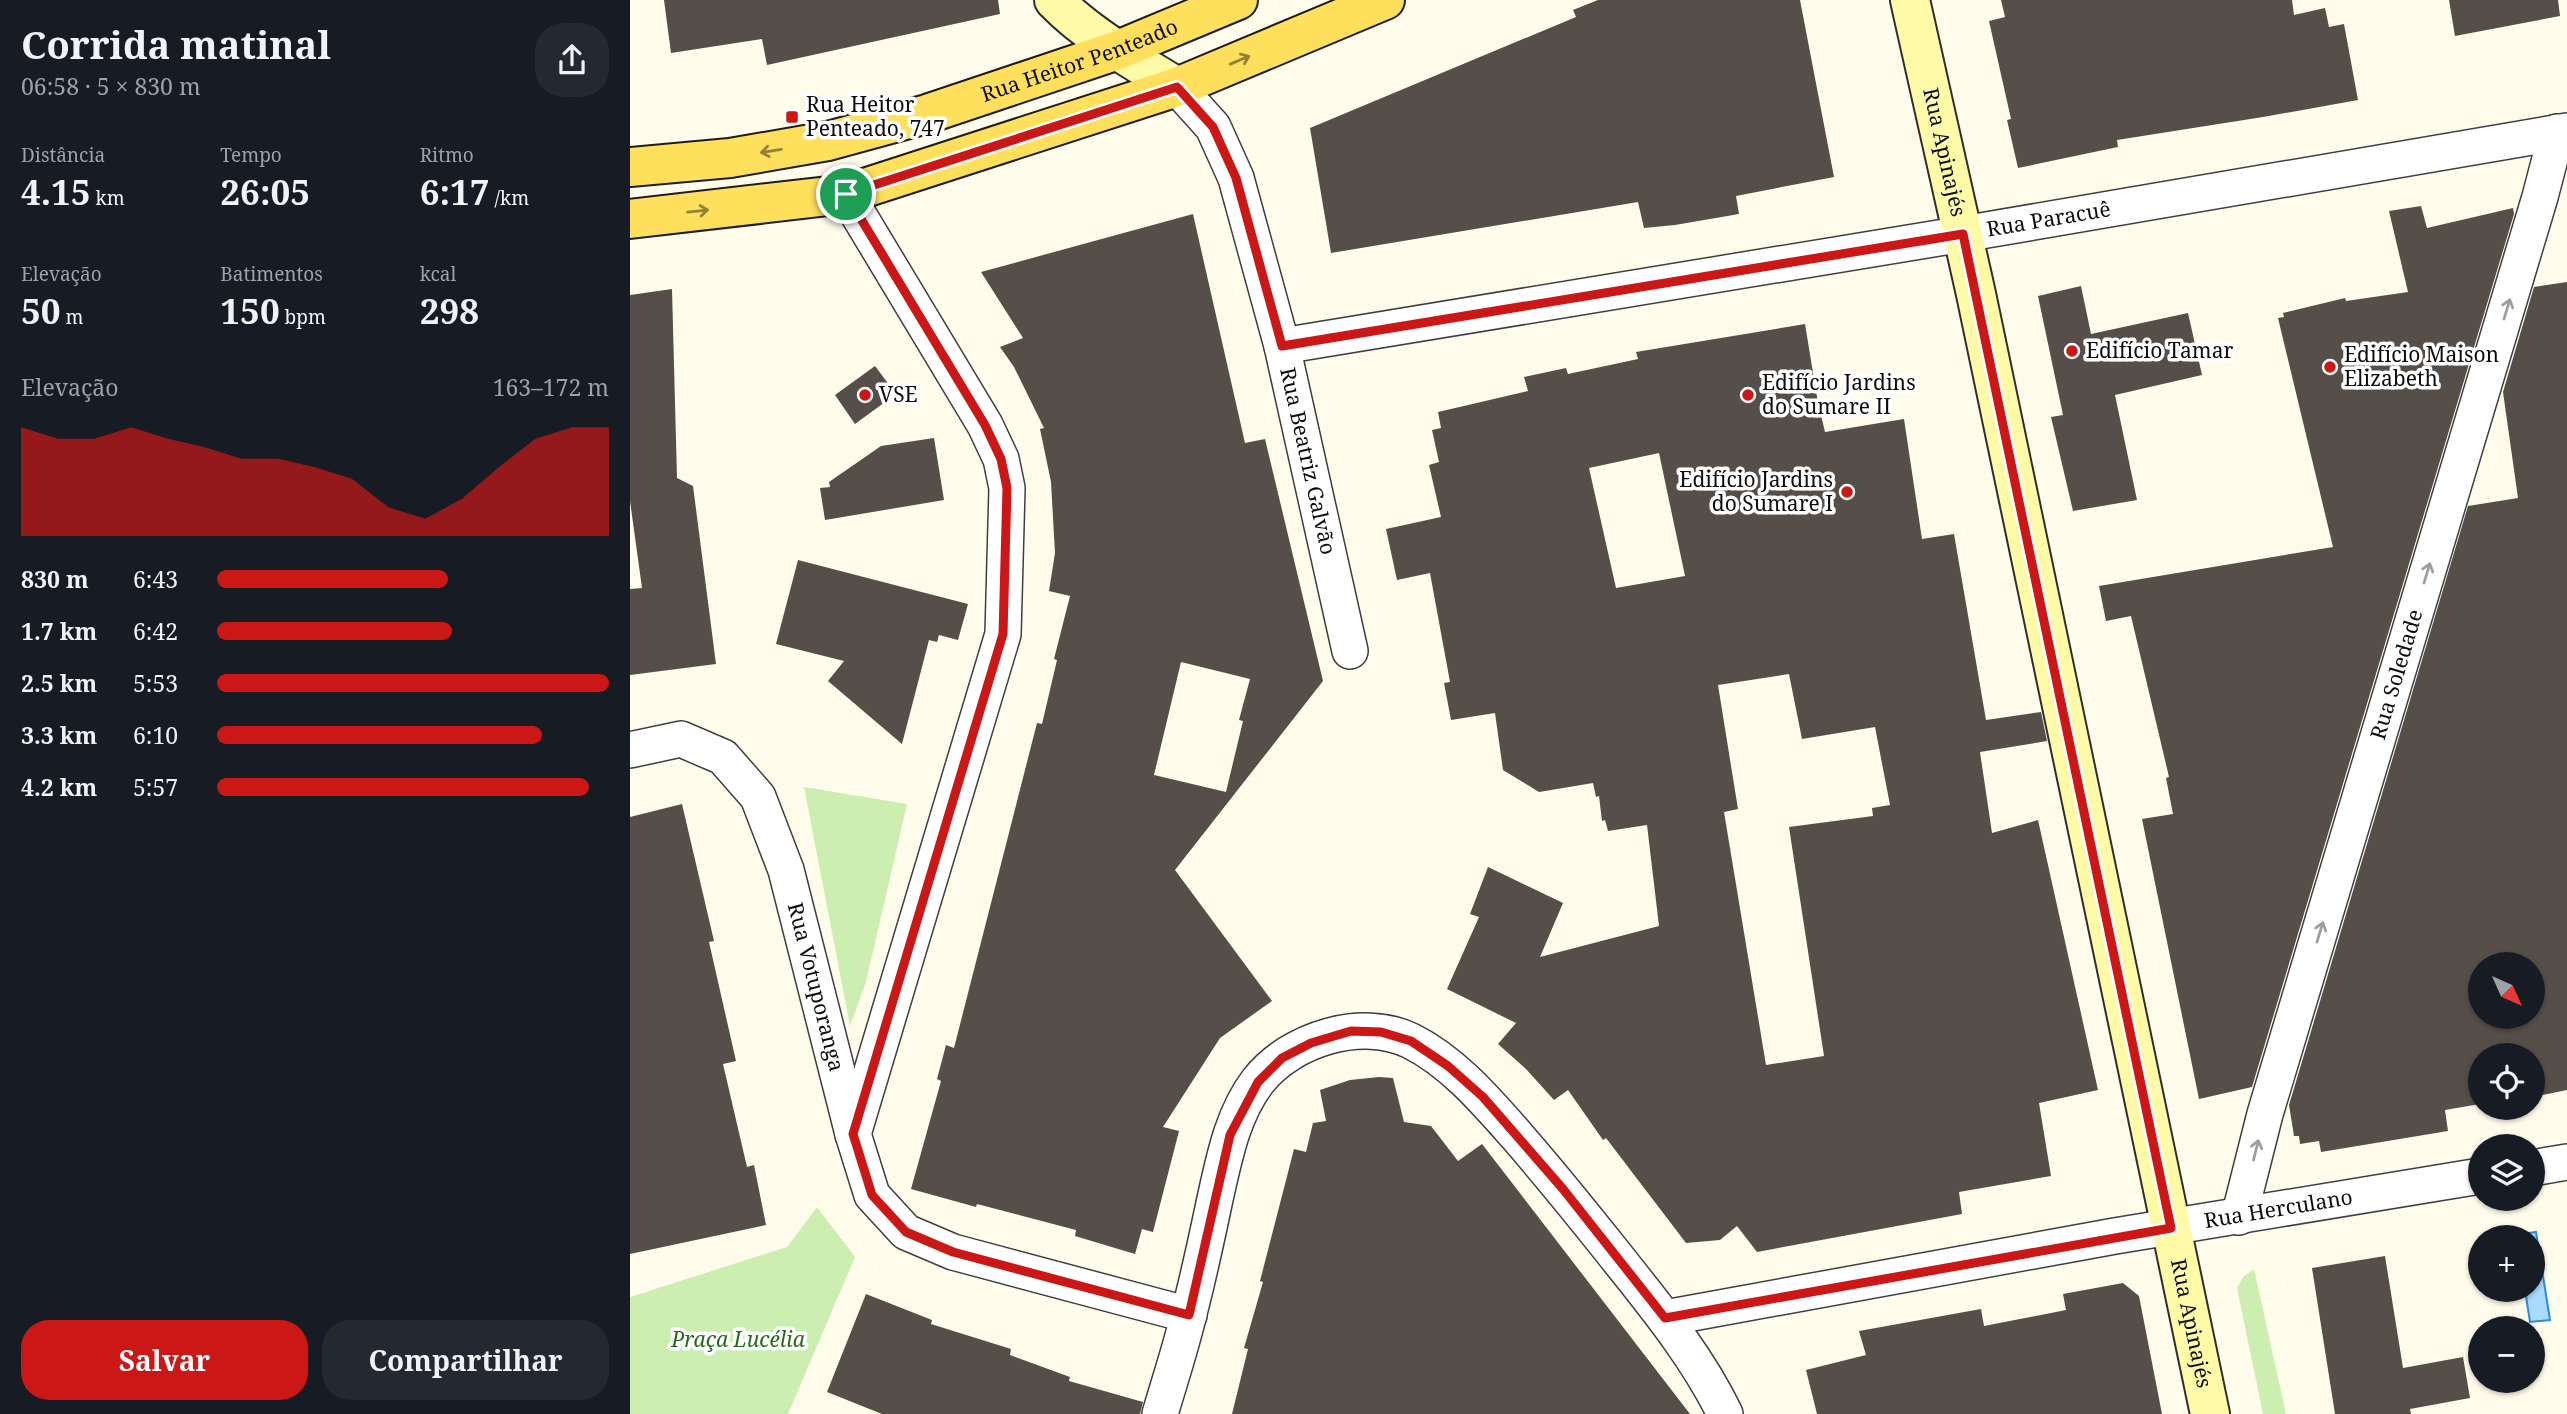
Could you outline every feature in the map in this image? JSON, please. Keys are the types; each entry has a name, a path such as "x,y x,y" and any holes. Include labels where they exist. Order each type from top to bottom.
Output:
{"main road":[{"name":"Rua Heitor Penteado","path":"630,167 730,158 828,141 927,114 1118,50 1238,0"},
{"path":"630,219 846,194 1177,87 1385,0"}],"street":[{"path":"1054,0 1070,16 1118,50 1177,87"},
{"name":"Rua Apinajés","path":"1910,0 1963,234 2210,1414"},
{"name":"Rua Beatriz Galvão","path":"1177,87 1213,127 1236,178 1282,346 1350,651"},
{"name":"Rua Paracuê","path":"1282,346 1963,234 2562,131"},
{"name":"Rua Soledade","path":"2239,1217 2265,1114 2562,131"},
{"path":"846,194 985,425 1001,459 1007,488 1003,634 853,1134"},
{"name":"Rua Votuporanga","path":"630,750 681,739 723,757 758,797 786,870 853,1134 872,1195 906,1232 953,1252 1189,1315"},
{"path":"1160,1414 1189,1315 1230,1135 1258,1082 1282,1058 1311,1043 1351,1031 1381,1032 1411,1041 1448,1066 1474,1089 1563,1189 1665,1318 1726,1414"},
{"path":"2545,1166 2567,1162"},
{"name":"Rua Herculano","path":"1665,1318 2468,1178"}],"green space":[{"path":"804,787 907,804 866,982 850,1026"},
{"name":"Praça Lucélia","path":"817,1207 855,1257 788,1414 630,1414 630,1297 787,1247"},
{"path":"2254,1269 2286,1414 2263,1414 2237,1288 2243,1277"}],"water":[{"path":"2545,1289 2550,1320 2545,1320 2545,1316 2529,1316 2527,1302 2545,1302"}],"building":[{"path":"664,0 998,0 1000,14 767,65 762,39 671,53"},
{"path":"1598,0 1800,0 1834,177 1736,196 1739,214 1675,225 1644,228 1638,202 1331,253 1310,128 1576,17 1573,10"},
{"path":"2001,0 2292,0 2294,15 2325,8 2329,27 2344,24 2358,100 2117,140 2118,147 2018,168 2007,120 2011,119 1989,21 2005,17"},
{"path":"2449,0 2558,0 2560,16 2455,36"},
{"path":"2421,206 2427,228 2513,208 2514,214 2252,1087 2199,1099 2142,819 2173,814 2166,778 2169,777 2131,616 2106,621 2099,586 2333,547 2278,318 2284,317 2283,313 2345,298 2346,301 2408,292 2389,211"},
{"path":"1193,214 1245,443 1265,439 1323,681 1175,870 1272,1001 1220,1038 1163,1127 1179,1131 1153,1232 1142,1229 1135,1254 1075,1236 1076,1230 911,1189 941,1081 937,1079 946,1045 954,1048 1037,723 1042,724 1057,660 1054,659 1070,596 1049,591 1055,553 1051,482 1040,429 1044,428 1014,367 1000,347 1023,338 981,272","holes":["1181,662 1250,679 1239,720 1243,721 1226,792 1154,775"]},
{"path":"2567,282 2567,1090 2545,1094 2545,1043 2468,1043 2468,1106 2445,1110 2448,1131 2321,1152 2319,1141 2300,1144 2299,1136 2294,1136 2289,1105 2468,506 2518,498 2503,392 2534,287"},
{"path":"2081,286 2091,334 2188,313 2202,375 2115,395 2137,500 2073,511 2051,417 2063,415 2038,296"},
{"path":"672,289 677,478 693,486 716,664 630,675 630,589 642,588 630,501 630,295"},
{"path":"1805,324 1825,432 1904,419 1922,539 1954,534 1986,720 2041,712 2047,741 1980,752 1992,833 2038,820 2098,1090 2039,1103 2051,1176 1959,1192 1962,1214 1757,1252 1737,1226 1720,1240 1686,1243 1606,1138 1603,1140 1568,1090 1554,1100 1526,1069 1498,1044 1516,1023 1447,989 1479,917 1470,914 1488,867 1563,903 1540,957 1659,926 1647,825 1608,831 1605,820 1602,821 1599,796 1596,797 1593,783 1539,792 1503,770 1495,713 1451,720 1444,683 1450,682 1430,573 1397,580 1386,529 1441,517 1429,465 1439,462 1432,430 1441,428 1438,412 1528,391 1524,377 1566,368 1568,374 1638,359 1636,352","holes":["1659,453 1685,576 1616,588 1589,468","1789,674 1802,739 1875,727 1890,805 1872,808 1873,816 1789,827 1824,1056 1766,1065 1724,812 1738,809 1718,685"]},
{"name":"VSE","path":"875,366 896,394 855,424 835,395"},
{"path":"934,438 944,500 825,520 820,488 830,487 829,482 881,446"},
{"path":"798,560 968,604 958,640 939,635 937,642 929,640 902,744 828,681 844,661 776,644"},
{"path":"682,804 714,941 709,942 736,1061 723,1064 747,1167 754,1165 766,1225 630,1254 630,817"},
{"path":"1393,1078 1404,1122 1431,1126 1458,1161 1482,1144 1690,1414 1232,1414 1248,1349 1244,1348 1263,1282 1260,1281 1294,1149 1306,1152 1313,1123 1326,1121 1320,1090 1350,1080"},
{"path":"2385,1256 2403,1368 2463,1357 2470,1398 2410,1409 2411,1414 2335,1414 2312,1268"},
{"path":"2123,1283 2139,1296 2162,1414 1817,1414 1806,1370 1866,1355 1859,1331 1981,1309 1984,1326 2066,1310 2063,1294"},
{"path":"866,1294 932,1320 931,1324 1011,1349 1010,1355 1070,1377 1069,1381 1143,1402 1140,1414 882,1414 827,1392"}],"place":[{"name":"Rua Heitor Penteado, 747","path":"792,117"},
{"name":"Edifício Tamar","path":"2072,351"},
{"name":"Edifício Maison Elizabeth","path":"2330,367"},
{"name":"VSE","path":"865,395"},
{"name":"Edifício Jardins do Sumare II","path":"1748,395"},
{"name":"Edifício Jardins do Sumare I","path":"1847,492"}],"route":[{"path":"1177,87 1213,127 1236,178 1282,346 1963,234 2171,1228 1665,1318 1563,1189 1483,1097 1448,1066 1411,1041 1381,1032 1351,1031 1311,1043 1282,1058 1258,1082 1230,1135 1189,1315 953,1252 906,1232 872,1195 853,1134 1003,634 1007,488 1001,459 985,425 846,194 1177,87"}]}
